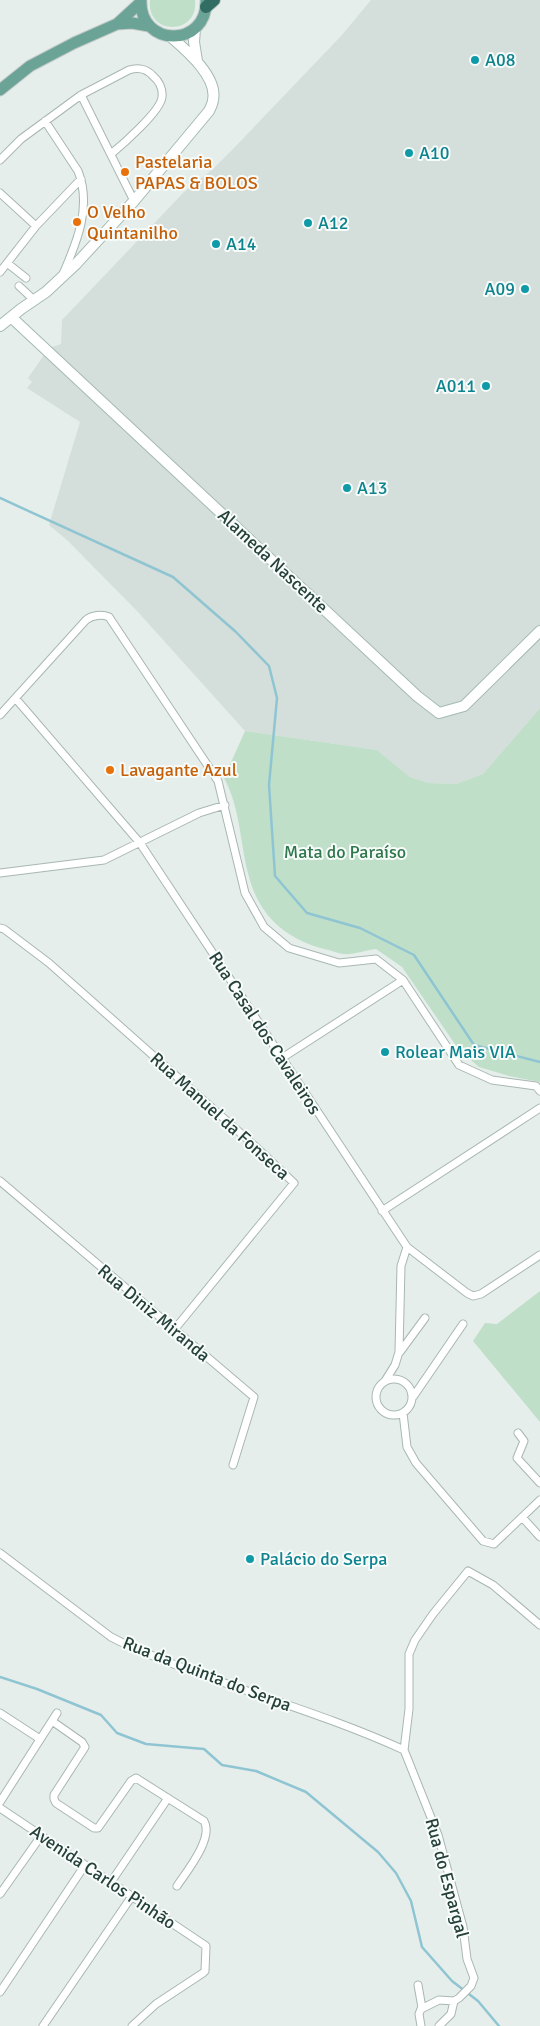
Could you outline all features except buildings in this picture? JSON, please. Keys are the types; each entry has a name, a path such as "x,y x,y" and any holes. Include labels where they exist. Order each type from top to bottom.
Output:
{"main road":[{"path":"0,90 30,66 74,43 117,24 141,1"},
{"path":"141,1 142,10 149,26 155,31 171,37 180,36 195,29 200,23 208,2"},
{"path":"117,24 132,23 149,26"}],"street":[{"path":"195,29 194,42 198,62"},
{"path":"0,326 46,292 62,277 134,201 209,111 214,98 210,81 198,62 171,37"},
{"path":"0,160 21,139 81,95 134,68 143,69 155,78 161,88 162,97 160,104 130,138 111,154"},
{"path":"81,95 134,201"},
{"path":"45,120 78,171 81,179 83,211 78,240 62,277"},
{"path":"0,272 36,226 81,179"},
{"path":"0,193 36,226"},
{"path":"7,263 26,278"},
{"path":"19,286 34,300"},
{"name":"Alameda Nascente","path":"11,317 417,696 439,713 464,706 540,630"},
{"path":"0,715 86,620 92,616 104,616 110,619 212,769 225,805 245,893 264,927 289,948 339,963 376,959 403,980 459,1065 492,1080 536,1086 540,1091"},
{"name":"Rua Casal dos Cavaleiros","path":"16,699 140,843 407,1247 473,1296 481,1294 540,1255"},
{"path":"0,873 104,860 199,813 225,805"},
{"name":"Rua Manuel da Fonseca","path":"0,928 4,928 49,963 294,1183 174,1330"},
{"path":"282,1058 403,980"},
{"path":"382,1210 540,1108"},
{"name":"Rua Diniz Miranda","path":"0,1181 254,1397 233,1466"},
{"path":"407,1247 401,1266 399,1352 395,1365 377,1391 376,1397 380,1409 391,1415 403,1413 408,1409 413,1397 463,1324"},
{"path":"399,1352 425,1318"},
{"path":"385,1381 396,1379 406,1382 412,1391 413,1397"},
{"path":"403,1413 407,1447 416,1463 484,1541 494,1544 540,1500"},
{"path":"518,1433 524,1441 517,1458 540,1483"},
{"path":"522,1518 540,1537"},
{"name":"Rua da Quinta do Serpa","path":"0,1552 120,1642 206,1676 368,1734 404,1750"},
{"path":"404,1750 409,1709 409,1654 415,1640 432,1614 468,1572 493,1586 540,1625"},
{"path":"0,1713 40,1739"},
{"path":"0,1802 57,1713"},
{"path":"52,1721 82,1742 85,1747 54,1795 56,1803 96,1828 102,1825 134,1778 138,1778 204,1821 207,1828 202,1847 177,1886"},
{"name":"Rua do Espargal","path":"404,1750 438,1834 462,1927 467,1959 474,1978 471,1986 456,2000 451,2014 438,2026"},
{"path":"111,1882 168,1798"},
{"name":"Avenida Carlos Pinhão","path":"0,1808 206,1945 204,1972 156,2004 132,2026"},
{"path":"0,1894 41,1836"},
{"path":"0,1992 85,1865"},
{"path":"42,2026 132,1896"},
{"path":"418,1985 422,2008 419,2014 421,2026"},
{"path":"422,2008 441,1999 456,2000"}],"shaded area":[{"path":"371,0 540,0 540,708 483,774 456,784 429,783 410,777 377,750 245,731 138,612 68,541 49,525 80,422 27,388 32,382 28,378 44,355 52,347 61,344 62,320 184,192 213,169 235,147 342,35"}],"green space":[{"path":"150,0 195,0 194,12 189,20 181,25 172,27 164,25 156,20 151,12"},
{"name":"Mata do Paraíso","path":"540,708 540,1082 509,1076 479,1067 459,1050 402,967 376,949 351,954 338,953 297,938 275,923 258,901 252,888 245,861 237,813 224,778 245,731 377,750 410,777 429,783 456,784 483,774"},
{"path":"540,1291 540,1422 473,1341 485,1323 497,1324"}],"waterway":[{"path":"0,498 173,577 236,632 269,666 277,698 269,785 275,876 307,913 360,928 414,955 474,1045 540,1062"},
{"path":"0,1677 37,1689 101,1715 117,1733 146,1744 204,1749 222,1765 256,1771 306,1792 378,1852 396,1873 411,1901 422,1947 452,1981 478,2001 499,2026"}],"place":[{"name":"A08","path":"475,60"},
{"name":"A10","path":"409,153"},
{"name":"Pastelaria PAPAS & BOLOS","path":"125,172"},
{"name":"O Velho Quintanilho","path":"77,222"},
{"name":"A12","path":"308,223"},
{"name":"A14","path":"216,244"},
{"name":"A09","path":"525,289"},
{"name":"A011","path":"486,386"},
{"name":"A13","path":"347,488"},
{"name":"Lavagante Azul","path":"110,770"},
{"name":"Rolear Mais VIA","path":"385,1052"},
{"name":"Palácio do Serpa","path":"250,1559"}]}
